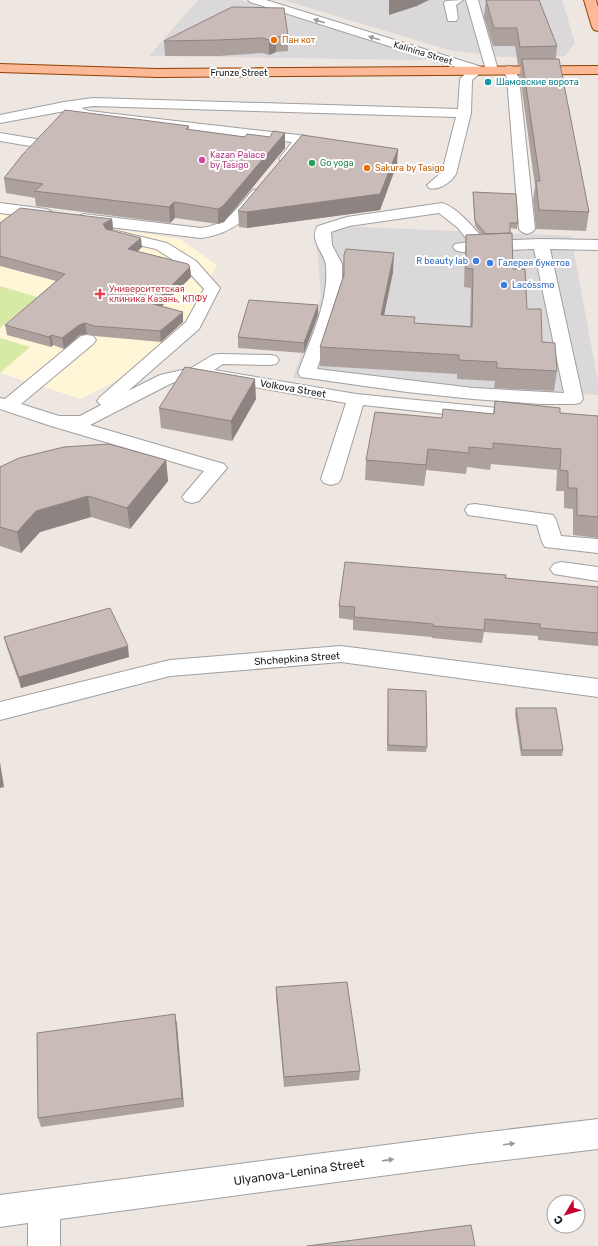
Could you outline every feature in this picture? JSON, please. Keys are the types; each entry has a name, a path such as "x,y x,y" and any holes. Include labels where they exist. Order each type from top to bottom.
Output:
{"main road":[{"path":"590,0 598,27"},
{"name":"Frunze Street","path":"0,68 155,73 478,70"},
{"name":"Kalinina Street","path":"478,70 598,70"}],"street":[{"name":"Kalinina Street","path":"254,0 478,70"},
{"path":"452,18 450,3 457,0"},
{"path":"472,0 492,70"},
{"path":"283,9 301,1"},
{"path":"434,185 449,174 464,113 466,79 478,70"},
{"path":"509,70 513,78 527,229"},
{"path":"0,120 15,118 64,106 93,102 464,113"},
{"path":"64,106 87,115 302,139 280,167"},
{"path":"0,137 36,143"},
{"path":"0,208 68,219 201,233 214,232 230,226 265,184"},
{"path":"481,246 463,225 442,208 347,222 323,229 324,245 334,264 334,293 307,373 449,392 533,399 574,399 541,244"},
{"path":"68,219 161,246 190,264 212,288 193,325 84,421"},
{"path":"461,247 541,244 598,245"},
{"path":"4,404 87,340"},
{"path":"197,372 219,358 270,360"},
{"name":"Volkova Street","path":"4,404 58,422 84,421 166,379 197,372 356,399 536,418"},
{"path":"331,479 356,399"},
{"path":"58,422 217,468 192,497"},
{"path":"475,510 546,520 552,542 598,546"},
{"path":"561,569 598,574"},
{"name":"Shchepkina Street","path":"0,711 170,668 341,654 598,688"},
{"name":"Ulyanova-Lenina Street","path":"0,1211 471,1149 598,1134"},
{"path":"44,1205 44,1246"}],"shaded area":[{"path":"198,0 241,0 430,59 149,56"},
{"path":"283,0 562,0 575,43 565,56 502,57 449,50"},
{"name":"Университетская клиника Казань, КПФУ","path":"0,211 180,239 217,265 184,323 137,370 81,399 0,373"},
{"path":"315,225 571,236 598,383 598,395 293,378 321,297"}],"green space":[{"path":"0,286 37,297 0,328"},
{"path":"0,338 30,347 0,373"}],"building":[{"path":"486,0 539,0 557,46 520,47 517,28 494,28"},
{"path":"232,7 284,8 288,36 276,37 269,40 263,38 164,41"},
{"path":"522,59 559,59 589,212 539,210 536,181 540,181"},
{"path":"65,110 189,126 186,129 245,137 247,134 270,137 273,131 285,133 223,206 218,209 174,202 169,207 34,191 43,184 4,178 23,154"},
{"path":"302,135 398,149 380,194 247,212 238,211"},
{"path":"473,192 516,194 518,223 510,223 510,233 486,234 475,221"},
{"path":"20,208 112,219 103,224 106,229 141,238 128,249 188,264 190,267 153,304 183,312 160,331 94,326 85,323 79,325 62,338 51,335 49,337 5,325 65,274 0,256 0,223"},
{"path":"512,233 513,269 525,269 527,309 541,309 542,342 555,343 557,371 497,368 497,362 459,360 459,355 320,347 344,275 344,255 346,249 394,253 381,315 415,317 414,323 472,327 473,269 466,268 466,235"},
{"path":"249,300 318,305 304,343 238,337"},
{"path":"185,367 255,379 231,421 159,408"},
{"path":"495,401 560,408 560,413 598,416 598,517 577,515 577,488 568,488 568,471 560,470 561,449 493,443 493,449 469,447 469,453 428,449 426,465 366,460 375,412 442,418 443,409 494,414"},
{"path":"109,444 166,460 127,508 88,496 36,511 17,532 0,527 0,467 19,458 64,447"},
{"path":"345,562 506,575 505,578 598,587 598,633 540,628 540,624 485,619 484,630 354,617 355,607 339,606"},
{"path":"110,608 128,646 19,677 4,637"},
{"path":"388,689 426,691 427,747 388,745"},
{"path":"516,708 556,708 563,750 522,750"},
{"path":"347,982 360,1071 284,1077 276,987"},
{"path":"175,1014 182,1098 38,1118 37,1033"},
{"path":"471,1225 475,1246 307,1246"}],"place":[{"name":"Пан кот","path":"274,40"},
{"name":"Шамовские ворота","path":"488,82"},
{"name":"Kazan Palace by Tasigo","path":"202,160"},
{"name":"Go yoga","path":"312,163"},
{"name":"Sakura by Tasigo","path":"367,168"},
{"name":"R beauty lab","path":"476,261"},
{"name":"Галерея букетов","path":"490,263"},
{"name":"Lacóssmo","path":"504,285"},
{"name":"Университетская клиника Казань, КПФУ","path":"100,294"}]}
